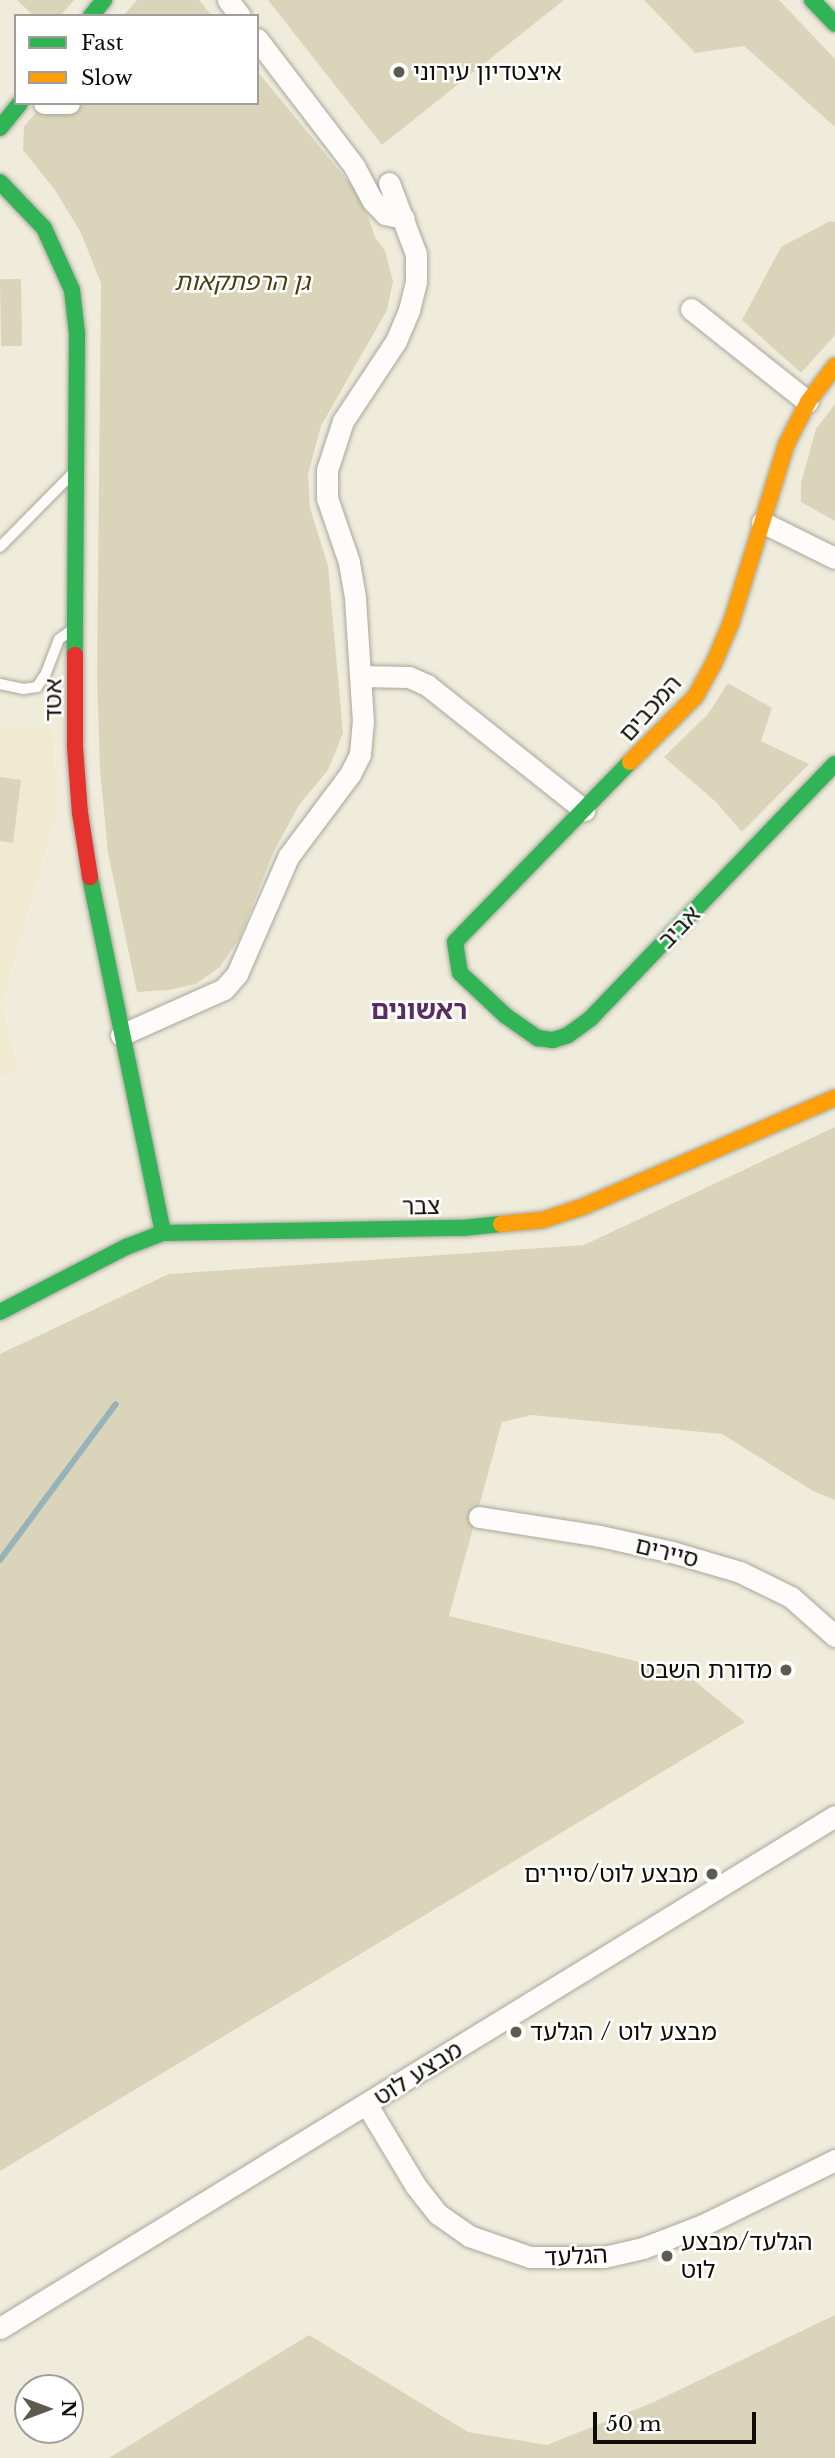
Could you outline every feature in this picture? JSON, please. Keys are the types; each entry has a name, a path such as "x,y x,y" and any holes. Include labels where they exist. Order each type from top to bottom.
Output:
{"street":[{"path":"93,14 104,0"},
{"path":"812,0 835,24"},
{"path":"259,43 354,166 373,201 385,214 404,218"},
{"path":"0,128 18,105"},
{"name":"אטד","path":"0,182 44,228 60,258 72,290 76,332 75,747 80,813 121,1035 163,1233"},
{"path":"121,1035 224,989 237,974 289,857 350,774 360,754 363,722 355,597 349,562 327,498 327,470 343,421 396,341 409,310 416,281 416,254 389,183"},
{"path":"691,309 808,402"},
{"name":"המכבים","path":"506,1016 460,973 454,942 695,697 713,665 730,623 786,445 808,402 835,366"},
{"path":"762,522 835,558"},
{"path":"360,676 409,677 427,685 584,810"},
{"name":"אביב","path":"506,1016 538,1038 553,1040 568,1035 591,1018 835,764"},
{"name":"צבר","path":"0,1312 126,1247 163,1233 463,1228 543,1220 585,1206 835,1098"},
{"name":"סיירים","path":"479,1517 600,1536 672,1552 740,1572 791,1597 835,1636"},
{"name":"מבצע לוט","path":"0,2328 835,1816"},
{"name":"הגלעד","path":"367,2105 415,2185 438,2214 469,2236 530,2257 604,2257 643,2248 703,2225 835,2160"}],"lane":[{"path":"0,547 75,471"},
{"path":"0,684 23,689 37,687 46,673 59,639 75,628"}],"shaded area":[{"path":"52,726 55,816 1,1005 18,1073 0,1076 0,727"}],"green space":[{"path":"17,0 74,0 62,14 32,14"},
{"path":"137,0 199,0 210,14 125,14"},
{"name":"איצטדיון עירוני","path":"268,0 564,0 382,145"},
{"path":"644,0 779,0 835,59 835,127 744,46 695,53"},
{"name":"גן הרפתקאות","path":"259,73 362,198 375,237 385,251 393,281 387,310 321,426 308,474 310,508 328,566 343,733 328,770 299,805 274,851 240,937 220,967 196,984 169,990 137,992 108,853 100,770 97,678 101,283 81,233 55,190 23,150 24,126 43,105 259,105"},
{"path":"830,221 835,222 835,335 801,373 742,320 781,247"},
{"path":"0,279 21,279 22,346 1,346"},
{"path":"835,404 835,521 801,502 801,483 816,429"},
{"path":"728,683 772,708 761,741 809,764 742,832 716,802 664,757 708,714"},
{"path":"0,777 21,780 13,843 0,841"},
{"path":"835,1127 835,1500 813,1491 722,1434 532,1415 502,1422 449,1616 685,1673 745,1722 0,2171 0,1354 169,1274 584,1245"},
{"path":"835,2315 835,2458 109,2458 309,2335 468,2432 547,2445 654,2402"}],"waterway":[{"path":"0,1560 116,1404"}],"traffic: fast":[{"path":"93,14 104,0"},
{"path":"812,0 835,24"},
{"path":"0,128 18,105"},
{"path":"0,182 44,228 72,290 77,333 75,655"},
{"path":"630,762 455,942 460,973 506,1016 538,1038 553,1040 568,1035 591,1018 835,764"},
{"path":"90,877 163,1233"},
{"path":"0,1312 126,1247 163,1233 463,1228 501,1224"}],"traffic: slow":[{"path":"630,762 695,697 713,665 731,623 786,445 808,402 835,366"},
{"path":"501,1224 543,1220 585,1206 835,1098"}],"traffic: jam":[{"path":"75,655 75,747 80,813 90,877"}],"place":[{"name":"איצטדיון עירוני","path":"399,72"},
{"name":"מדורת השבט","path":"786,1670"},
{"name":"מבצע לוט/סיירים","path":"712,1874"},
{"name":"מבצע לוט / הגלעד","path":"516,2032"},
{"name":"הגלעד/מבצע לוט","path":"667,2256"}],"district":[{"name":"ראשונים","path":"419,1011"}]}
